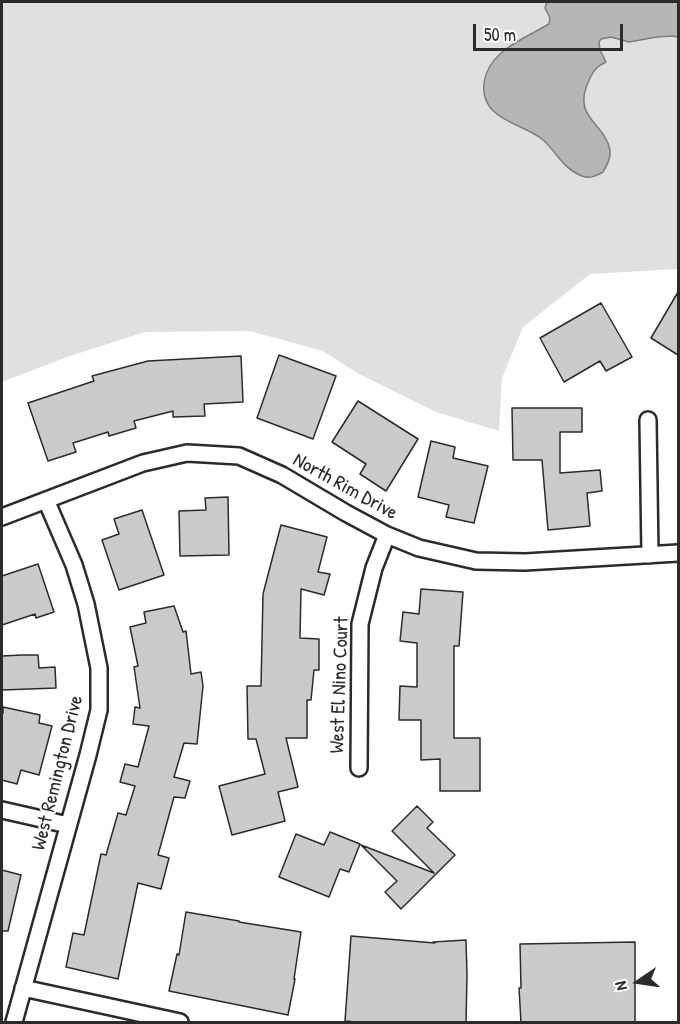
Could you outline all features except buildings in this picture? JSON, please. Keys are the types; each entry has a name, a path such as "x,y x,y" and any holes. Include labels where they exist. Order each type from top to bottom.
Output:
{"street":[{"path":"648,420 650,555"},
{"name":"North Rim Drive","path":"2,517 143,463 187,453 239,456 282,475 387,536 419,548 477,561 525,562 678,553"},
{"name":"West Remington Drive","path":"14,1023 99,710 99,668 86,604 74,565 46,500"},
{"name":"West El Nino Court","path":"359,768 360,624 374,568 387,536"},
{"path":"2,810 68,825"},
{"path":"23,988 180,1023"}],"shaded area":[{"path":"2,2 678,2 678,269 590,274 523,327 502,378 499,431 436,412 357,373 323,351 250,331 145,332 67,357 2,382"},
{"path":"547,2 678,2 678,37 657,37 629,42 611,37 601,39 599,42 606,62 594,70 591,75 584,102 590,118 607,140 610,153 603,172 593,177 575,173 542,139 495,113 485,95 484,83 492,62 509,47 549,24 550,18 545,8"}]}
